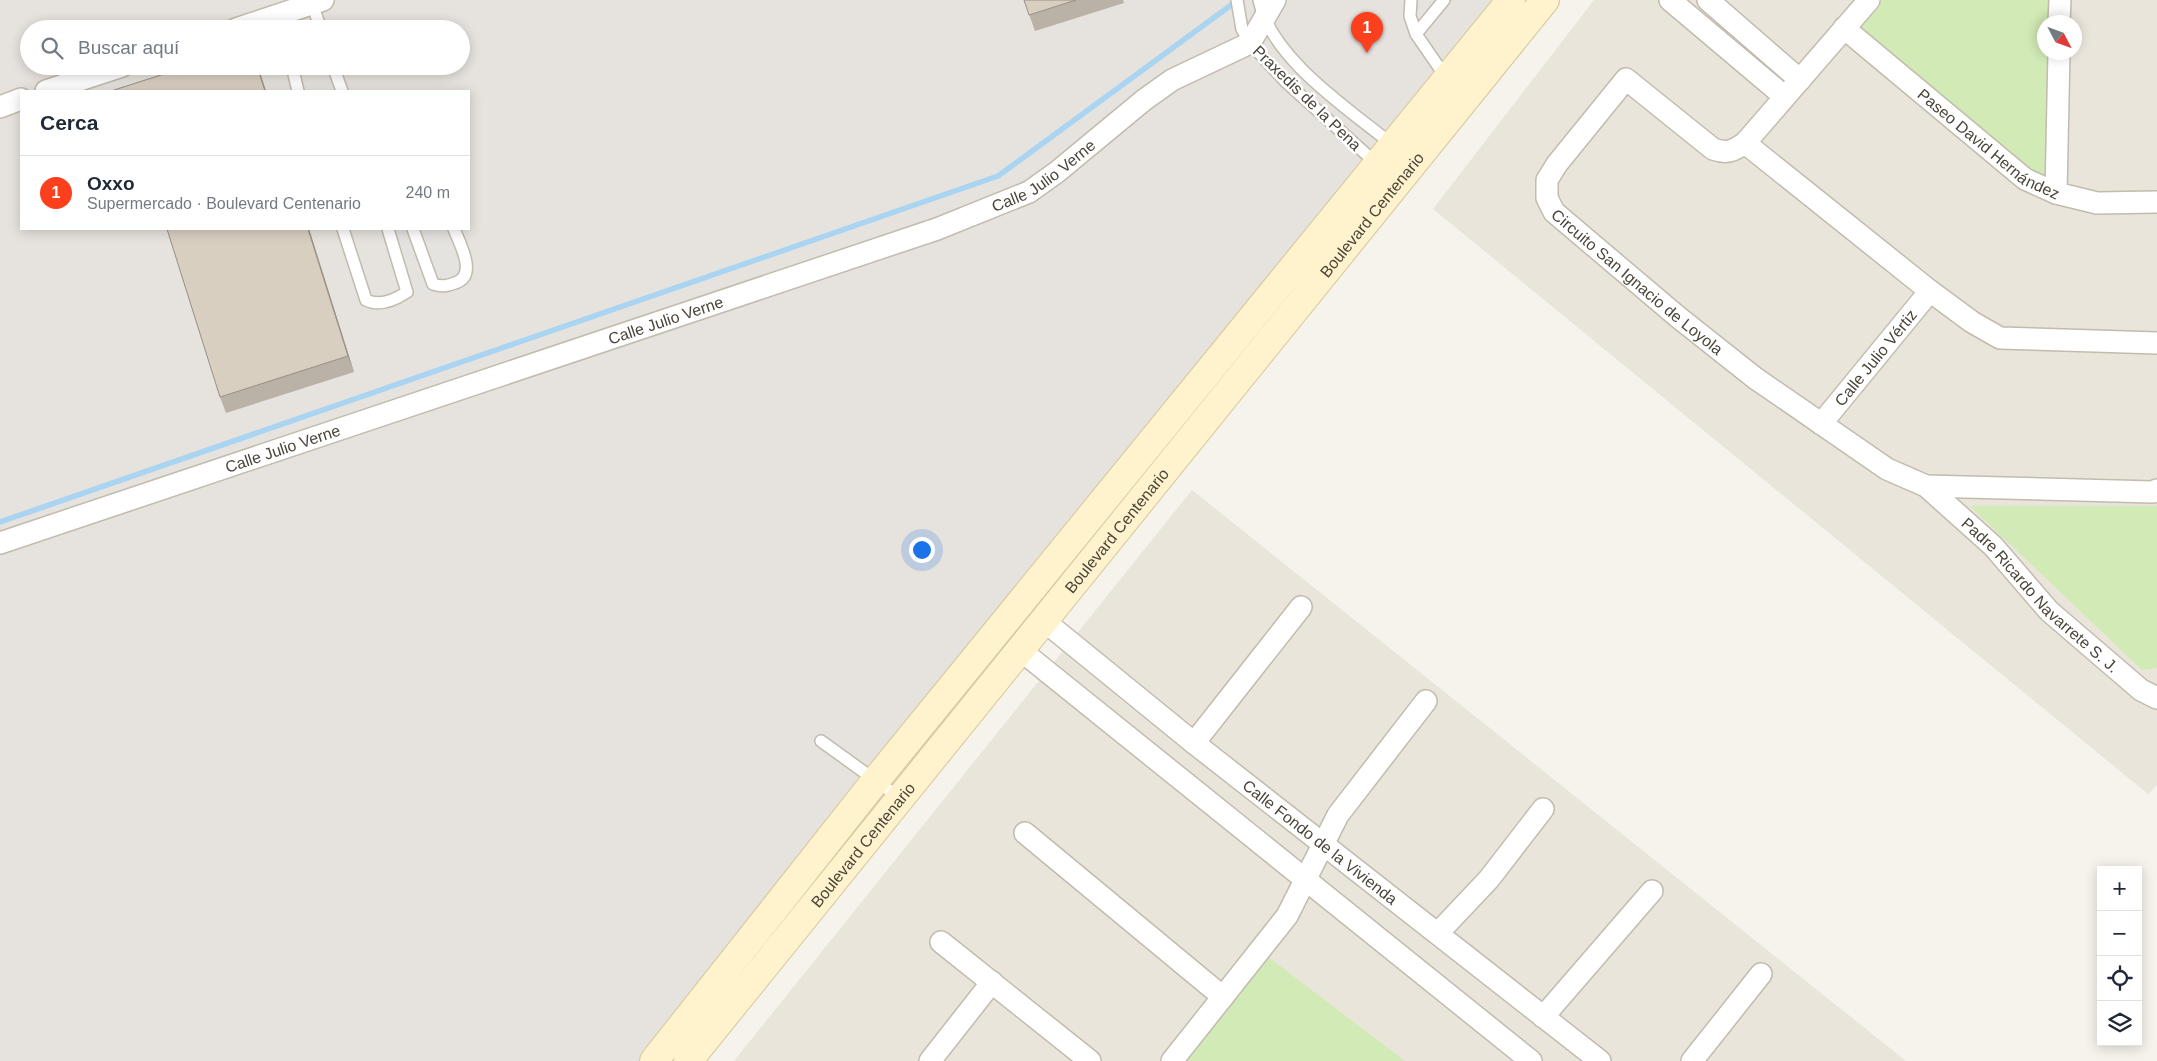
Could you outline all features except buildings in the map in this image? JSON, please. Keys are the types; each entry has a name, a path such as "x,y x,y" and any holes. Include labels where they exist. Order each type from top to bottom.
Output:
{"main road":[{"name":"Boulevard Centenario","path":"692,1056 1042,620 1163,473 1396,165 1447,79 1511,0"},
{"name":"Boulevard Centenario","path":"654,1061 876,780 1140,455 1396,165 1545,0"},
{"path":"1140,455 1163,473"},
{"path":"1019,649 1017,636 1020,626 1083,545 1085,523"},
{"path":"676,1034 692,1056"}],"street":[{"path":"1670,0 1785,97"},
{"path":"1708,0 1800,80"},
{"path":"2059,15 2060,0"},
{"path":"263,20 317,2"},
{"path":"1863,2 1844,28 1745,143 1930,291 1972,322 2000,338 2157,343"},
{"path":"1250,43 1264,5"},
{"name":"Paseo David Hernández","path":"1844,28 2025,179 2056,193 2097,202 2157,202"},
{"name":"Calle Julio Verne","path":"0,543 927,232 1002,204 1029,192 1058,172 1144,100 1172,80 1250,43"},
{"path":"2056,193 2059,60"},
{"path":"49,90 95,75"},
{"name":"Circuito San Ignacio de Loyola","path":"1745,143 1732,151 1723,152 1713,148 1626,79 1556,164 1547,180 1547,198 1554,212 1678,317 1755,378 1886,469 1926,486"},
{"path":"0,106 20,100"},
{"name":"Calle Julio Vértiz","path":"1821,424 1930,291"},
{"path":"1926,486 2153,492 2157,490"},
{"name":"Padre Ricardo Navarrete S. J.","path":"1926,486 1993,546 2049,611 2141,690 2157,698"},
{"path":"1194,743 1301,607"},
{"name":"Calle Fondo de la Vivienda","path":"1042,620 1194,743 1543,1017 1577,1054 1600,1061"},
{"path":"1019,649 1530,1061"},
{"path":"1172,1061 1286,916 1343,808 1426,701"},
{"path":"1438,933 1489,879 1543,809"},
{"path":"1025,834 1223,997"},
{"path":"1543,1017 1652,890"},
{"path":"940,942 1090,1061"},
{"path":"1692,1061 1761,974"},
{"path":"930,1061 992,982"}],"lane":[{"name":"Praxedis de la Pena","path":"1237,0 1240,18 1250,43 1286,82 1396,165"},
{"path":"1412,0 1410,16 1416,34 1447,79"},
{"path":"1416,34 1444,0"},
{"path":"317,2 320,20"},
{"name":"Praxedis de la Pena","path":"1264,5 1279,46 1396,165"},
{"path":"294,75 298,90"},
{"path":"336,75 342,90"},
{"path":"343,230 366,300 374,304 396,299 407,292 388,230"},
{"path":"413,230 433,284 442,287 459,282 465,277 468,269 454,230"},
{"path":"821,741 900,798"}],"shaded area":[{"path":"0,0 1529,0 678,1061 0,1061"},
{"path":"1594,0 2157,0 2157,785 2148,794 1433,209"},
{"path":"389,230 465,230 482,275 409,299"},
{"path":"1192,490 1906,1061 734,1061"}],"green space":[{"path":"1882,0 2051,0 2051,15 2037,15 2037,60 2051,60 2049,184 2026,173 1857,29"},
{"path":"1970,506 2157,506 2157,668 2142,670"},
{"path":"1267,956 1405,1061 1184,1061"}],"waterway":[{"path":"0,522 998,176 1238,0"}],"place":[{"name":"Oxxo","path":"1367,53"}]}
